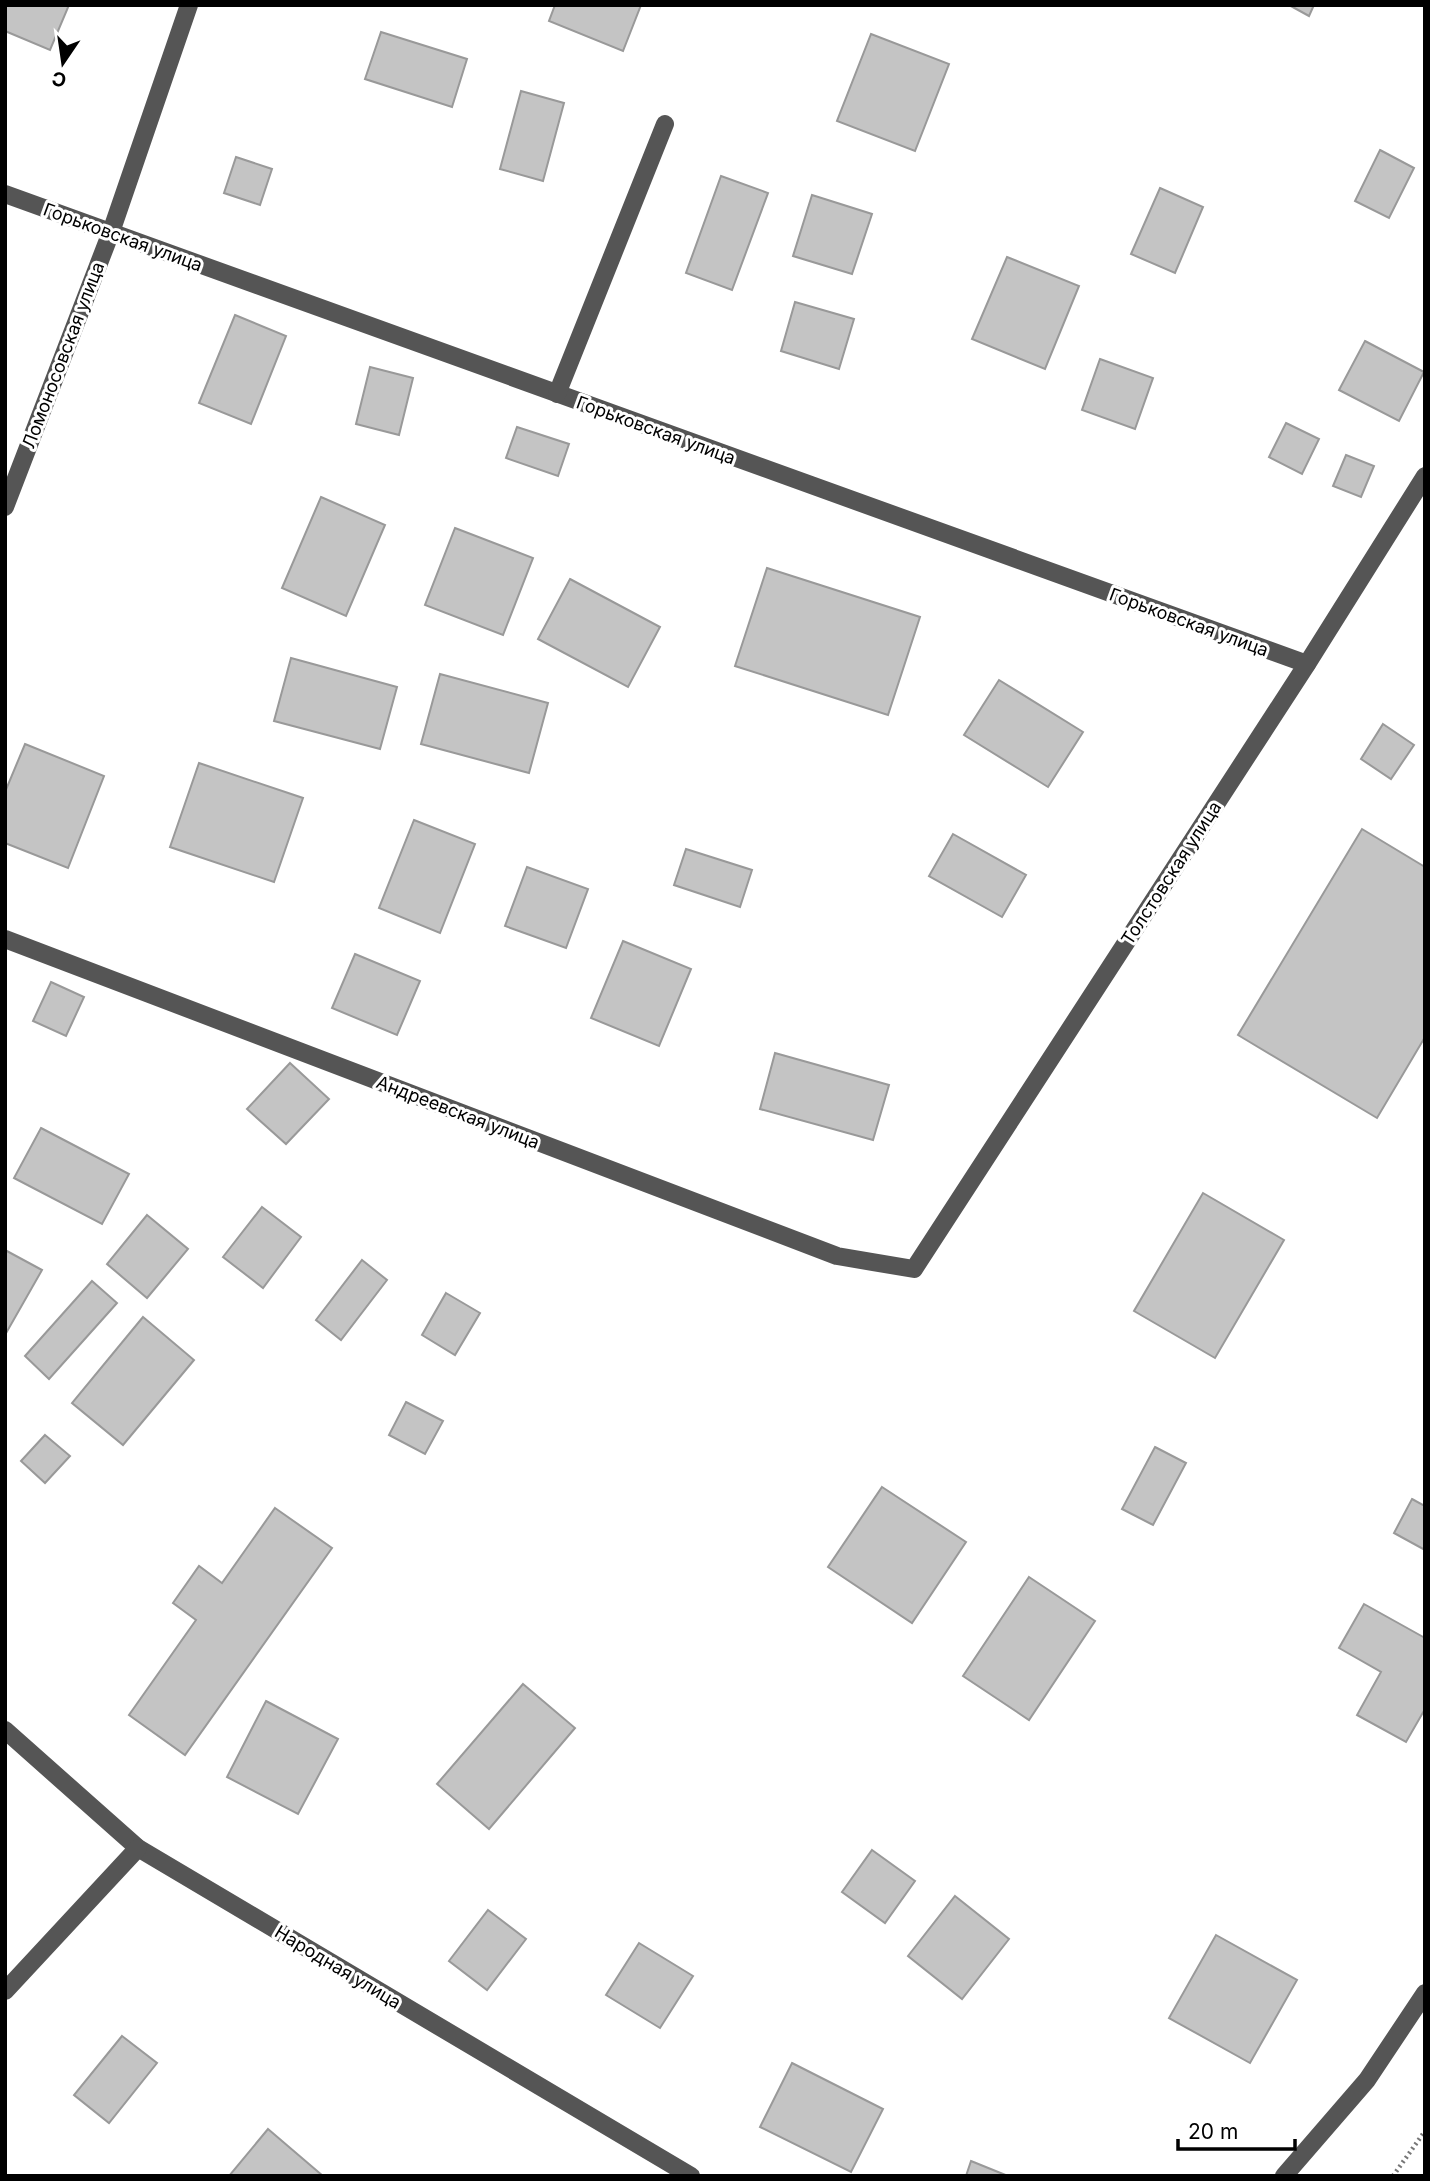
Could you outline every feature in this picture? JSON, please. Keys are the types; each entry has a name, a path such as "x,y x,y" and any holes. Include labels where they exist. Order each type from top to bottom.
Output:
{"street":[{"name":"Ломоносовская улица","path":"5,507 111,232 189,5"},
{"path":"557,394 664,124"},
{"name":"Горьковская улица","path":"5,194 1307,664"},
{"name":"Толстовская улица","path":"914,1269 1307,664 1425,476"},
{"name":"Андреевская улица","path":"5,939 837,1256 914,1269"},
{"name":"Народная улица","path":"5,1730 138,1848 691,2176"},
{"path":"5,1990 138,1848"},
{"path":"1284,2176 1367,2080 1425,1993"}],"path":[{"path":"1393,2176 1425,2132"}],"building":[{"path":"5,5 69,5 50,50 5,31"},
{"path":"555,5 641,5 623,51 549,21"},
{"path":"1289,5 1314,5 1309,16"},
{"path":"381,32 467,59 452,107 365,79"},
{"path":"871,34 949,64 915,151 837,121"},
{"path":"521,91 564,103 543,181 500,169"},
{"path":"1380,150 1414,168 1389,218 1355,201"},
{"path":"236,157 272,169 260,205 224,193"},
{"path":"721,176 768,193 732,290 686,273"},
{"path":"1160,188 1203,207 1175,273 1131,254"},
{"path":"812,195 872,214 852,274 793,256"},
{"path":"1007,257 1079,286 1045,369 972,339"},
{"path":"795,302 854,319 839,369 781,351"},
{"path":"235,315 286,336 251,424 199,403"},
{"path":"1365,341 1424,372 1399,421 1339,390"},
{"path":"1100,359 1153,378 1135,429 1082,410"},
{"path":"370,367 413,378 399,435 356,424"},
{"path":"1286,423 1319,439 1302,474 1269,457"},
{"path":"517,427 569,444 558,476 506,458"},
{"path":"1346,455 1374,466 1361,497 1333,486"},
{"path":"321,497 385,525 346,616 282,588"},
{"path":"455,528 533,558 503,635 425,605"},
{"path":"767,568 920,617 888,715 735,666"},
{"path":"570,579 660,627 628,687 538,639"},
{"path":"291,658 397,687 380,749 274,721"},
{"path":"440,674 548,703 529,773 421,744"},
{"path":"999,680 1083,732 1048,787 964,735"},
{"path":"1383,724 1414,745 1391,779 1361,759"},
{"path":"25,744 104,776 68,868 5,843 5,792"},
{"path":"199,763 303,798 274,882 170,847"},
{"path":"414,820 475,844 440,933 379,908"},
{"path":"1362,829 1425,867 1425,1037 1377,1118 1238,1035"},
{"path":"953,834 1026,875 1002,917 929,876"},
{"path":"686,849 752,870 740,907 674,885"},
{"path":"527,867 588,889 566,948 505,926"},
{"path":"623,941 691,969 659,1046 591,1018"},
{"path":"355,954 420,981 397,1035 332,1008"},
{"path":"51,982 84,997 66,1036 33,1021"},
{"path":"775,1053 889,1085 873,1140 760,1109"},
{"path":"290,1063 329,1099 286,1144 247,1109"},
{"path":"41,1128 129,1174 102,1224 14,1178"},
{"path":"1203,1193 1284,1240 1215,1358 1134,1311"},
{"path":"262,1207 301,1237 263,1288 223,1257"},
{"path":"147,1215 188,1249 147,1298 107,1264"},
{"path":"5,1250 42,1270 5,1335"},
{"path":"362,1260 387,1280 341,1340 316,1320"},
{"path":"92,1281 117,1303 49,1379 25,1356"},
{"path":"446,1293 480,1313 455,1355 422,1335"},
{"path":"143,1317 194,1360 123,1445 72,1403"},
{"path":"406,1402 443,1421 425,1454 389,1435"},
{"path":"45,1435 70,1456 45,1483 21,1461"},
{"path":"1155,1447 1186,1463 1153,1525 1122,1509"},
{"path":"882,1487 966,1542 912,1623 828,1567"},
{"path":"1412,1499 1425,1506 1425,1550 1394,1533"},
{"path":"275,1508 332,1548 185,1755 129,1715 196,1620 173,1603 199,1566 222,1583"},
{"path":"1029,1577 1095,1621 1029,1720 963,1676"},
{"path":"1364,1604 1425,1638 1425,1709 1406,1742 1357,1715 1381,1672 1339,1648"},
{"path":"523,1684 575,1728 489,1829 437,1784"},
{"path":"266,1701 338,1739 298,1814 227,1777"},
{"path":"872,1850 915,1881 885,1923 842,1892"},
{"path":"955,1896 1009,1939 962,1999 908,1956"},
{"path":"488,1910 526,1939 487,1990 449,1961"},
{"path":"1216,1935 1297,1980 1250,2063 1169,2018"},
{"path":"639,1943 693,1976 660,2028 606,1995"},
{"path":"122,2036 157,2063 109,2123 74,2095"},
{"path":"792,2063 883,2109 851,2172 760,2127"},
{"path":"268,2129 323,2176 229,2176"},
{"path":"971,2161 1008,2176 966,2176"}]}
